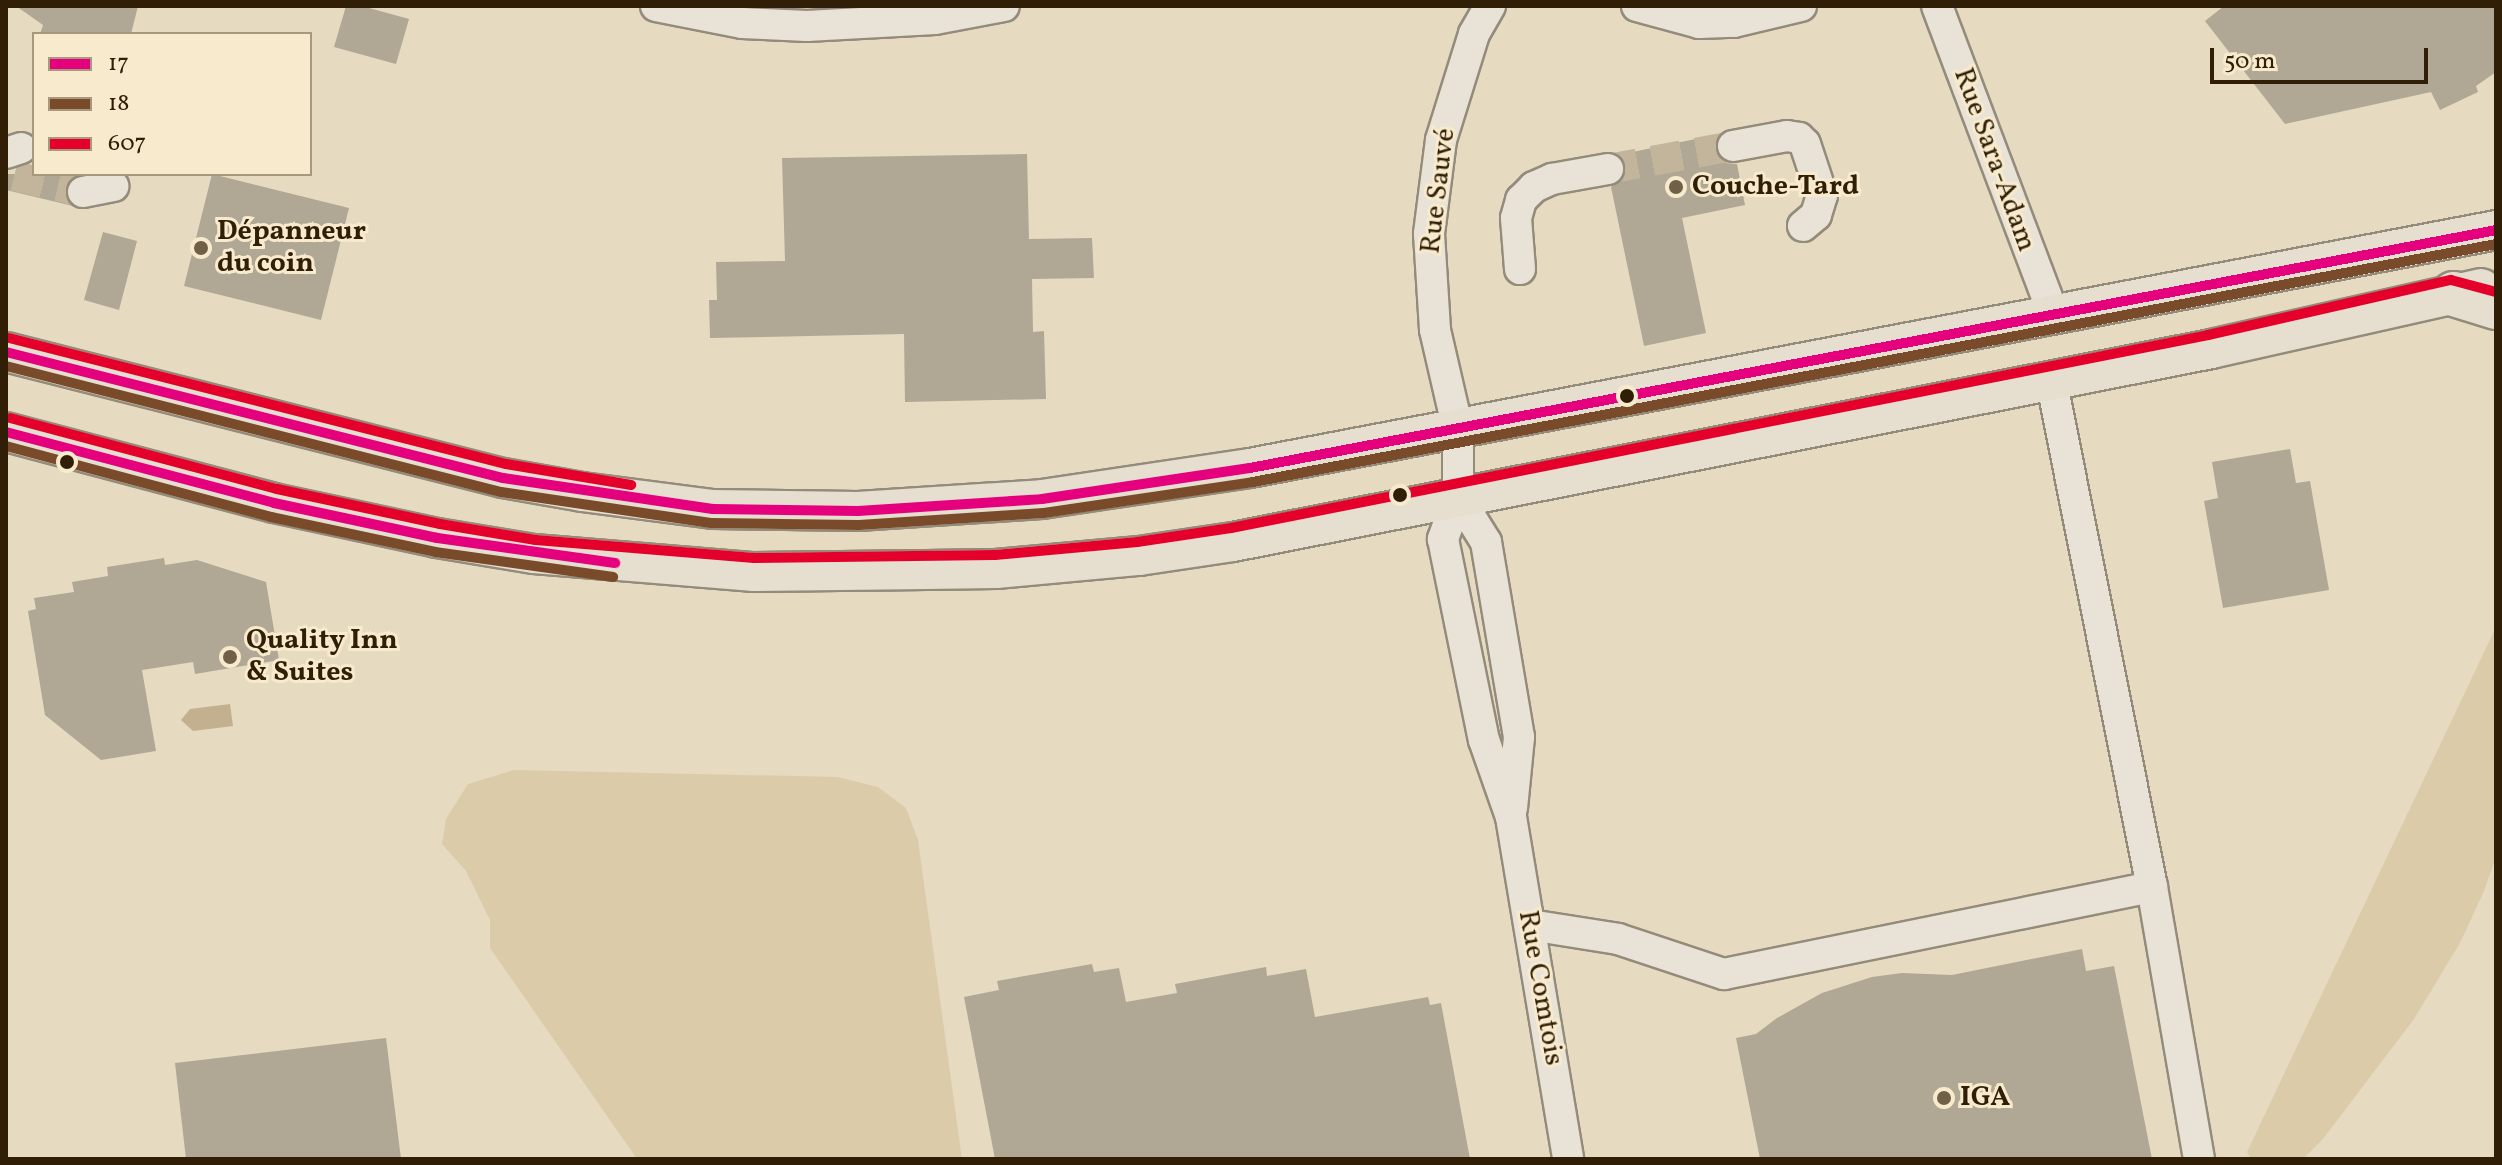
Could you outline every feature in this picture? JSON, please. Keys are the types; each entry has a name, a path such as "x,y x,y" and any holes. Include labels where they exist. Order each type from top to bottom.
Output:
{"highway":[{"path":"2454,294 2496,307"}],"main road":[{"path":"6,352 503,478 713,509 858,511 1042,499 1235,471 1845,357 2053,313 2496,230"},
{"path":"6,432 274,503 437,538 591,561 754,572 929,572 1139,556 1233,542 2211,349 2496,285"}],"street":[{"path":"656,6 742,23 869,16 935,19 1004,6"},
{"name":"Rue Sauvé","path":"1458,430 1435,330 1429,234 1441,140 1474,34 1490,6"},
{"path":"1637,6 1699,23 1734,22 1801,6"},
{"name":"Rue Sara-Adam","path":"1937,6 2053,313"},
{"path":"1733,146 1787,136 1799,138 1805,144 1810,150 1822,205 1803,226"},
{"path":"1520,269 1516,218 1521,200 1534,187 1552,179 1608,169"},
{"path":"2051,379 2152,887 2199,1159"},
{"name":"Rue Comtois","path":"1458,430 1458,497 1443,539 1484,740 1511,817 1568,1159"},
{"name":"Rue Comtois","path":"1458,497 1486,542 1519,737 1511,817"},
{"path":"1530,925 1618,939 1724,974 2152,887"}],"shaded area":[{"path":"2496,627 2496,857 2484,891 2460,943 2414,1019 2323,1139 2303,1159 2251,1159 2247,1152"},
{"path":"230,704 233,726 193,731 181,720 190,709"},
{"path":"514,770 838,777 878,787 906,808 918,840 962,1159 637,1159 490,948 490,920 466,871 442,844 446,819 468,784"}],"building":[{"path":"16,6 138,6 132,32 41,32 43,25"},
{"path":"346,6 362,6 409,19 396,64 334,47"},
{"path":"2224,6 2496,6 2496,72 2476,86 2478,92 2440,110 2431,92 2285,124 2205,21"},
{"path":"1720,134 1716,150 1726,163 1737,164 1745,205 1682,218 1706,333 1644,346 1611,187 1625,174 1625,165 1618,155"},
{"path":"1027,154 1029,239 1092,238 1094,278 1032,279 1033,332 1044,331 1046,399 905,402 904,334 710,338 709,300 717,300 716,262 785,261 782,158"},
{"path":"6,174 76,176 66,187 66,196 73,206 6,190"},
{"path":"212,176 349,208 321,320 184,286"},
{"path":"103,232 137,241 119,310 84,300"},
{"path":"2290,449 2296,483 2310,481 2329,590 2223,608 2204,501 2218,498 2212,462"},
{"name":"Quality Inn & Suites","path":"164,558 165,565 197,560 266,582 279,660 195,674 193,662 142,670 156,751 101,760 45,715 28,611 36,609 34,598 74,592 72,582 108,576 107,567"},
{"name":"IGA","path":"2082,949 2086,971 2114,966 2152,1159 1760,1159 1736,1038 1756,1034 1777,1018 1822,993 1872,977 1902,973 1952,975"},
{"path":"1092,964 1094,972 1119,968 1126,1002 1177,993 1175,984 1266,967 1267,976 1306,969 1315,1017 1428,997 1430,1005 1441,1003 1470,1159 995,1159 964,997 999,990 997,981"},
{"path":"386,1038 401,1159 186,1159 175,1063"}],"tunnel":[{"path":"1608,169 1733,146"},
{"path":"14,176 83,192"}],"transit line":[{"name":"17","path":"6,352 503,478 713,509 858,511 1042,499 1250,468 2496,230"},
{"name":"18","path":"6,366 501,492 711,523 859,525 1044,513 1253,482 2496,244"},
{"name":"607","path":"10,418 277,489 440,524 536,540 754,558 995,555 1137,542 1231,528 2208,335 2451,280 2496,292"},
{"name":"607","path":"9,338 506,464 631,485"},
{"name":"17","path":"6,432 274,503 437,538 615,563"},
{"name":"18","path":"6,446 271,517 435,552 613,577"}],"place":[{"name":"Couche-Tard","path":"1676,187"},
{"name":"Dépanneur du coin","path":"201,248"},
{"name":"Quality Inn & Suites","path":"230,657"},
{"name":"IGA","path":"1944,1098"}]}
